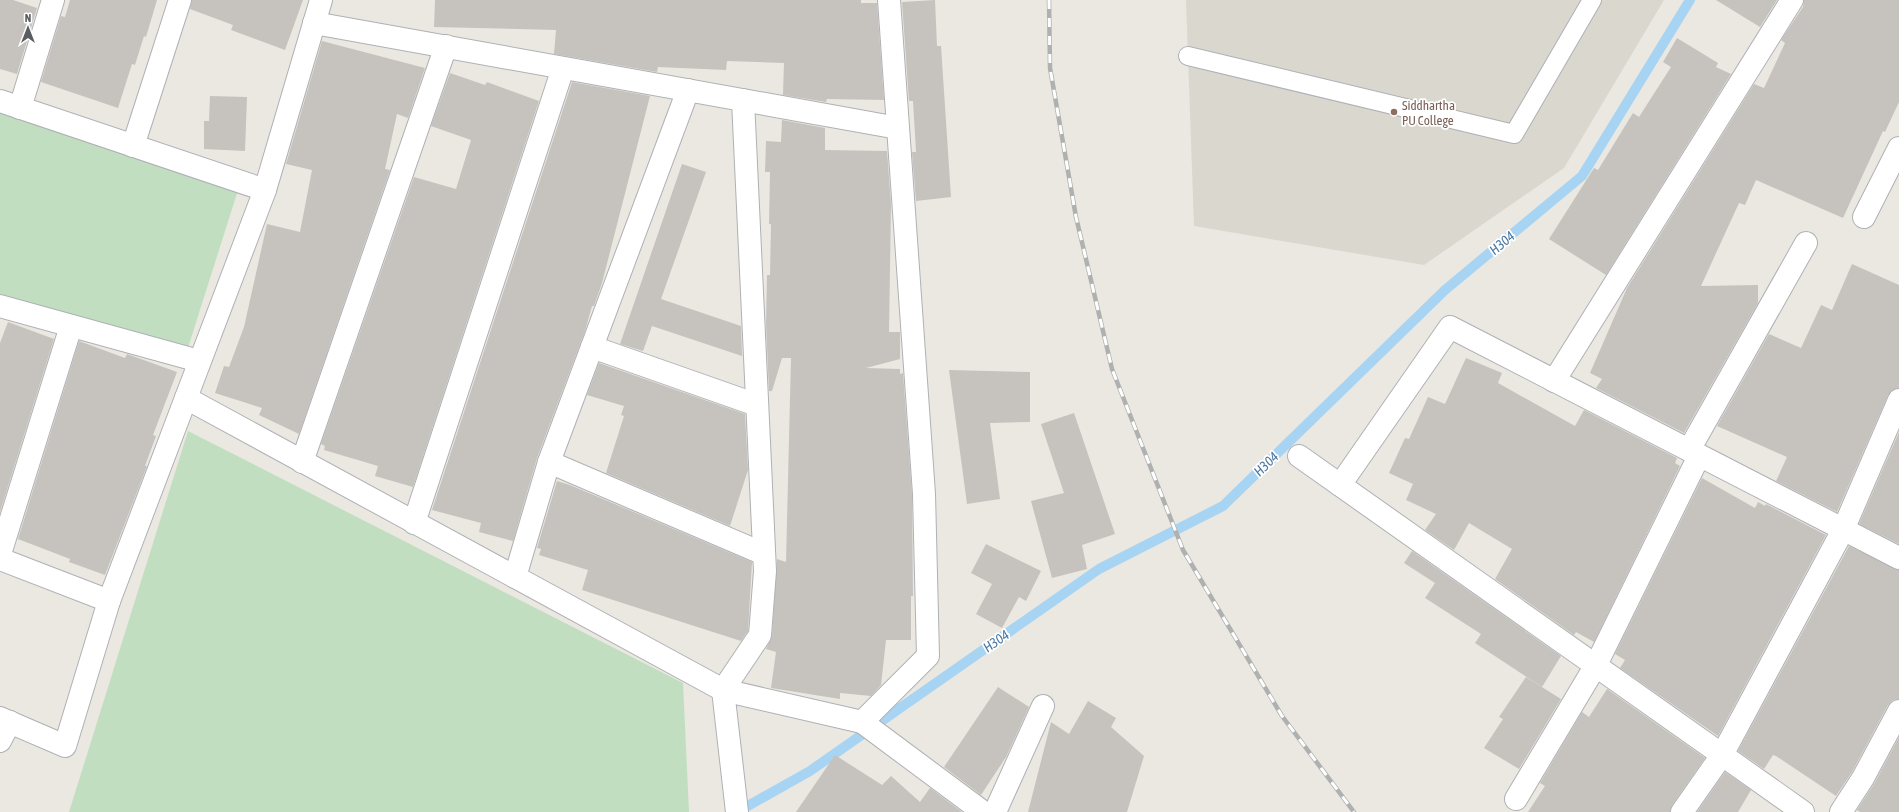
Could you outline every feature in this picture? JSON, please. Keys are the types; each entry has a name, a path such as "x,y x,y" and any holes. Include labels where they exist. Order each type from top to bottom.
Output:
{"street":[{"path":"20,108 53,0"},
{"path":"134,146 180,0"},
{"path":"0,741 5,720 65,746 109,601 265,190 321,0"},
{"path":"863,723 928,656 924,494 889,0"},
{"path":"1554,381 1792,0"},
{"path":"314,23 898,128"},
{"path":"302,462 446,46"},
{"path":"414,523 562,68"},
{"path":"515,577 549,462 688,90"},
{"path":"736,804 723,690 760,635 765,571 743,100"},
{"path":"0,101 265,190"},
{"path":"1864,217 1899,148"},
{"path":"1516,799 1596,665 1694,453 1806,243"},
{"path":"0,306 199,362"},
{"path":"0,554 71,326"},
{"path":"1340,485 1450,327 1899,558"},
{"path":"592,347 757,405"},
{"path":"186,398 723,690 863,723 983,812"},
{"path":"1682,812 1722,755 1843,530 1899,400"},
{"path":"1299,456 1803,812"},
{"path":"549,462 764,554"},
{"path":"0,559 109,601"},
{"path":"995,812 1043,706"},
{"path":"1841,812 1863,778 1899,711"}],"lane":[{"path":"1188,56 1514,134 1592,0"}],"shaded area":[{"name":"Siddhartha PU College","path":"1186,0 1664,0 1564,168 1424,265 1194,226"}],"green space":[{"path":"0,111 239,187 186,354 0,294"},
{"path":"188,431 683,683 689,812 69,812"}],"building":[{"path":"0,0 13,0 37,8 17,74 0,69"},
{"path":"70,0 157,0 146,37 144,36 135,65 132,64 118,108 41,82 61,16 65,17"},
{"path":"192,0 303,0 285,50 231,30 233,25 190,9"},
{"path":"435,0 861,0 861,3 877,3 884,100 827,99 826,102 783,95 784,63 727,61 726,70 658,67 657,72 554,54 556,30 434,27"},
{"path":"935,0 937,46 941,46 951,197 916,201 912,152 916,152 913,101 909,101 902,2"},
{"path":"1716,0 1777,0 1760,27"},
{"path":"1804,0 1899,0 1899,102 1885,132 1883,131 1843,218 1756,180 1745,205 1739,203 1701,286 1758,285 1758,303 1684,433 1596,388 1602,379 1590,373 1627,288 1754,84 1764,88 1785,43 1781,40 1803,7"},
{"path":"1677,38 1718,63 1716,67 1731,74 1606,275 1549,239 1594,168 1598,170 1633,113 1639,117 1671,67 1663,62"},
{"path":"322,41 425,68 408,118 397,114 385,169 390,170 299,434 259,415 262,408 215,393 224,366 229,367 244,327 267,224 300,232 312,170 286,164"},
{"path":"450,73 485,85 487,82 539,101 413,487 375,476 378,466 324,450 325,446 321,444 414,177 456,189 471,140 431,126"},
{"path":"572,82 650,96 602,283 594,306 592,306 585,331 537,458 513,541 479,532 481,523 432,510"},
{"path":"210,96 247,97 245,151 204,149 204,121 209,121"},
{"path":"782,120 825,128 825,150 887,151 891,204 889,332 900,332 900,359 866,368 900,369 900,374 903,373 912,495 913,596 911,596 911,640 886,640 881,685 871,696 840,693 840,699 771,688 776,652 766,649 772,636 777,559 786,562 791,358 782,358 772,391 769,391 766,324 767,275 770,275 771,224 769,224 770,172 765,172 766,141 781,142"},
{"path":"682,164 706,172 661,299 741,326 742,356 652,326 643,351 620,344"},
{"path":"1852,264 1899,285 1899,388 1892,390 1888,395 1837,512 1776,481 1787,457 1717,426 1769,334 1801,348 1821,305 1832,310"},
{"path":"8,322 54,339 0,512 0,343"},
{"path":"79,341 125,358 127,354 177,372 153,435 156,436 145,466 147,466 105,575 69,562 70,559 18,539"},
{"path":"1466,358 1502,373 1498,383 1575,426 1584,410 1677,458 1675,463 1680,466 1594,642 1576,632 1574,635 1495,579 1512,549 1469,523 1454,550 1425,530 1436,514 1406,500 1413,484 1389,473 1405,438 1409,439 1428,397 1445,404"},
{"path":"599,363 745,414 748,470 730,526 606,473 624,416 621,415 624,406 587,395"},
{"path":"949,370 1030,372 1030,422 990,423 1000,499 967,504"},
{"path":"1074,413 1115,534 1082,545 1087,569 1052,578 1031,501 1064,493 1041,424"},
{"path":"1899,432 1899,544 1859,524"},
{"path":"1702,478 1755,508 1758,502 1765,506 1766,504 1826,535 1718,736 1620,668 1625,660 1615,654"},
{"path":"557,481 570,485 752,562 748,631 741,641 582,590 588,570 539,555 541,549 537,548"},
{"path":"986,544 1041,571 1026,601 1019,597 1002,628 976,614 992,584 971,573"},
{"path":"1849,546 1899,570 1899,699 1893,700 1888,705 1852,772 1836,796 1776,756 1773,755 1764,769 1738,751"},
{"path":"1412,551 1561,656 1542,687 1475,643 1481,634 1425,598 1435,583 1404,563"},
{"path":"1526,677 1561,699 1519,769 1484,748 1503,719 1499,717"},
{"path":"998,687 1029,707 1006,757 981,795 944,767"},
{"path":"1607,689 1705,758 1672,805 1670,812 1528,812 1545,786 1540,783 1582,712 1589,717"},
{"path":"1088,701 1116,718 1111,727 1144,756 1127,812 1028,812 1051,722 1069,734"},
{"path":"1899,737 1899,812 1860,812 1857,810 1874,784"},
{"path":"835,755 882,785 891,776 920,802 930,788 962,812 796,812"},
{"path":"1725,772 1751,790 1738,812 1697,812"}],"waterway":[{"name":"H304","path":"737,812 810,771 1099,569 1223,506 1445,290 1582,176 1690,0"}],"railway":[{"path":"1049,0 1050,68 1076,217 1112,369 1183,550 1282,716 1354,812"}],"place":[{"name":"Siddhartha PU College","path":"1394,112"}]}
